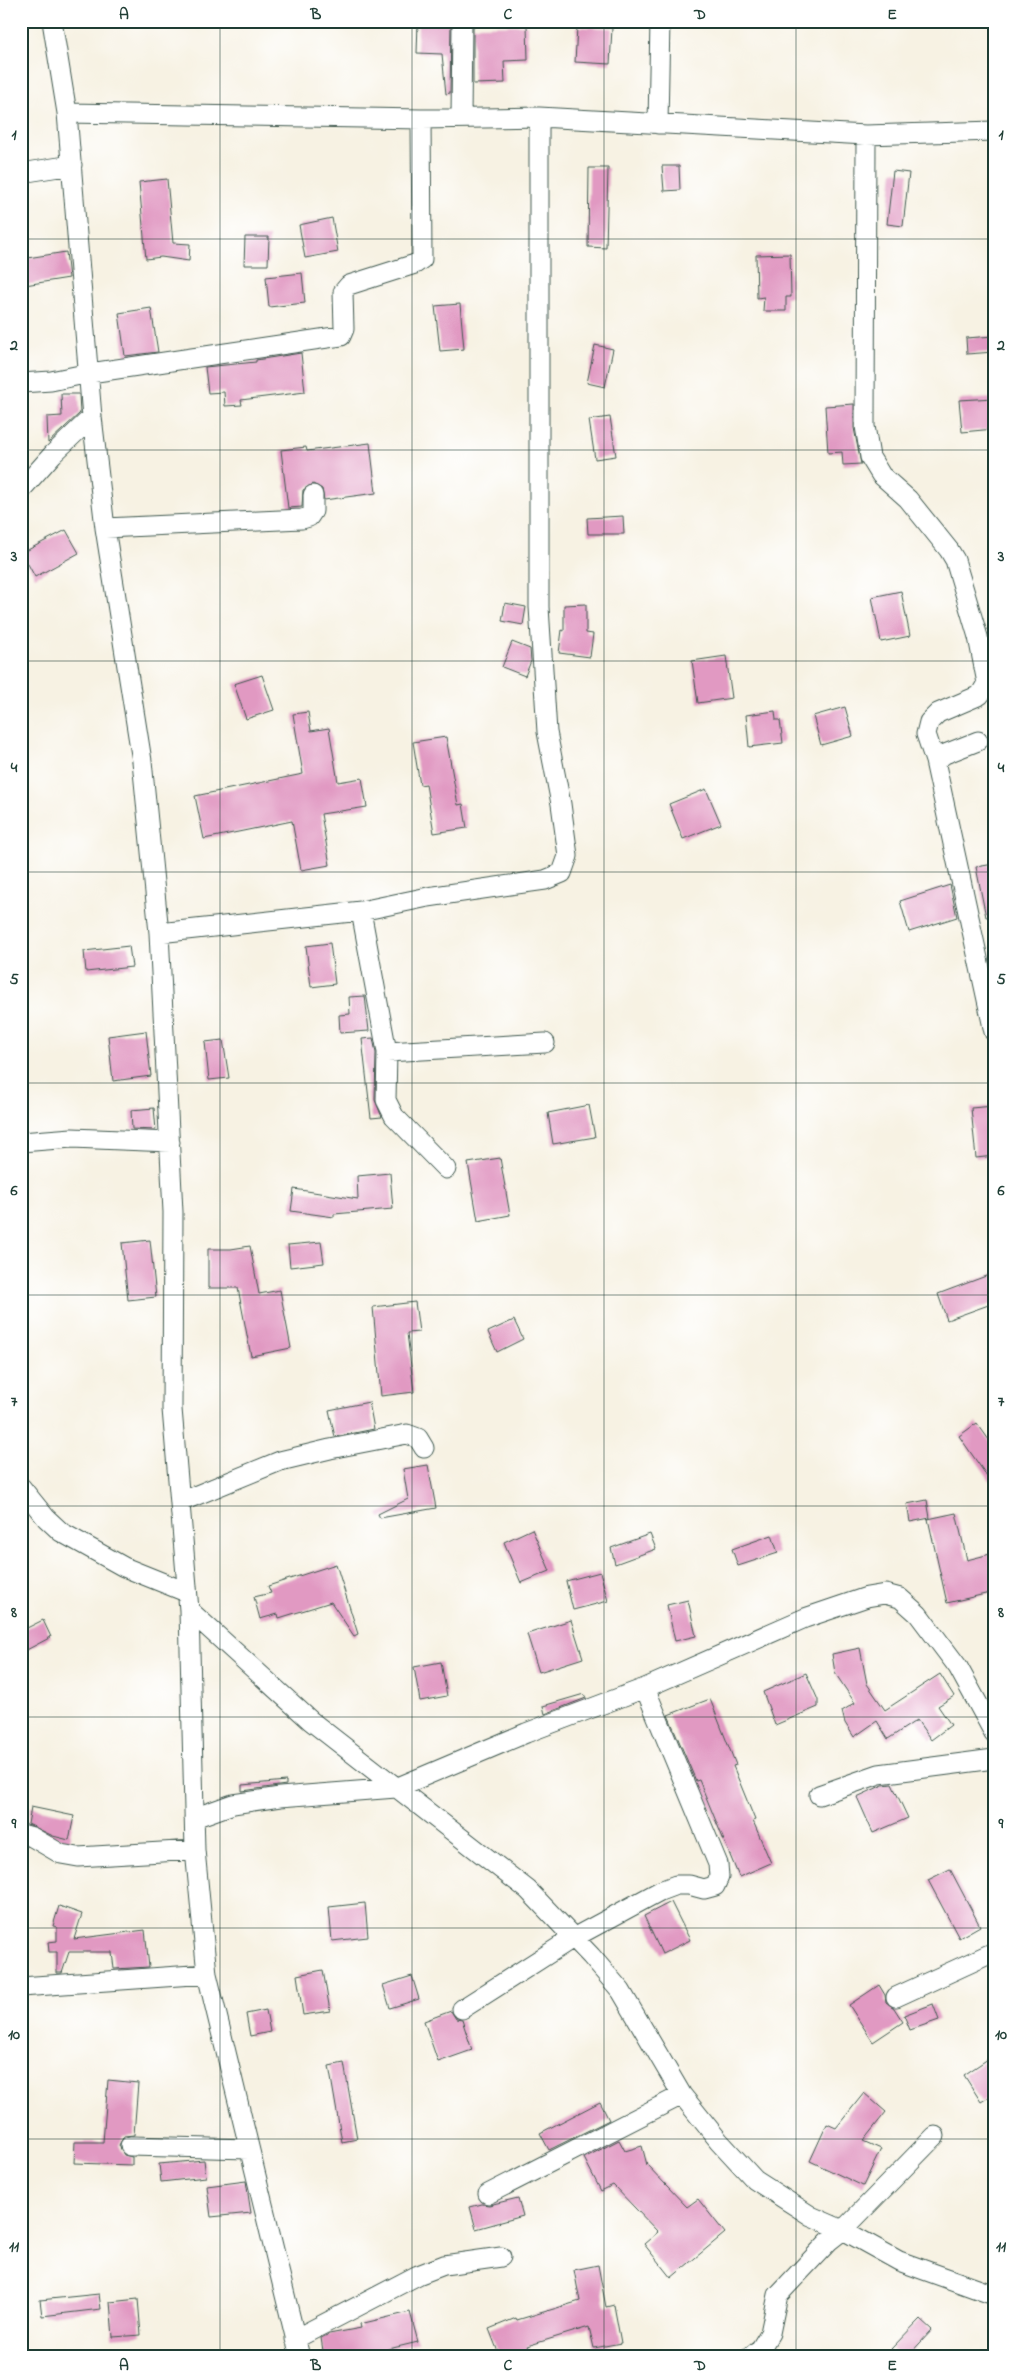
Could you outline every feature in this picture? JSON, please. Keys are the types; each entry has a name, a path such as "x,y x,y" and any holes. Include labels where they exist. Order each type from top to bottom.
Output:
{"street":[{"path":"52,21 67,113 90,373 92,417 105,528 142,761 159,933 173,1212 172,1409 188,1601 195,1850 207,1974 297,2348 418,2276 444,2266 501,2257"},
{"path":"461,118 462,21"},
{"path":"658,124 660,21"},
{"path":"67,113 421,119 539,117 866,135 994,131"},
{"path":"159,933 361,911 438,895 545,880 562,873 568,856 547,732 541,666 539,117"},
{"path":"21,383 51,381 90,373 341,336 344,329 343,292 349,285 415,264 422,259 421,119"},
{"path":"866,135 865,426 870,457 881,475 908,499 955,560 978,636 986,683 980,695 938,713 929,722 926,734 935,761 986,954 994,1032"},
{"path":"21,172 72,165"},
{"path":"21,490 53,454 92,417"},
{"path":"105,528 302,519 308,517 313,511 313,495"},
{"path":"935,761 945,754 978,741"},
{"path":"361,911 387,1052 386,1100 389,1109 446,1169"},
{"path":"387,1052 545,1043"},
{"path":"21,1142 72,1138 170,1142"},
{"path":"180,1502 280,1461 330,1449 407,1434 418,1438 424,1448"},
{"path":"21,1487 46,1518 61,1532 124,1567 152,1579 188,1601 310,1721 528,1890 574,1938 620,1992 682,2095 719,2141 755,2180 811,2216 843,2230 899,2261 994,2295"},
{"path":"152,1579 185,1563"},
{"path":"194,1818 233,1804 280,1796 396,1788 526,1733 645,1688 805,1618 867,1596 884,1594 900,1598 918,1614 958,1667 994,1733"},
{"path":"462,2009 574,1938 660,1891 676,1885 689,1885 704,1889 715,1886 719,1877 718,1864 645,1688"},
{"path":"819,1795 879,1774 994,1758"},
{"path":"21,1834 32,1837 61,1854 78,1857 195,1850"},
{"path":"896,1997 994,1952"},
{"path":"21,1987 207,1974"},
{"path":"488,2194 682,2095"},
{"path":"750,2357 761,2348 770,2333 778,2295 934,2136"},
{"path":"130,2146 249,2150"}],"building":[{"path":"418,22 451,23 450,93 446,94 442,54 417,53"},
{"path":"527,25 528,60 504,61 505,83 473,84 473,26"},
{"path":"577,27 612,28 610,64 575,62"},
{"path":"662,166 679,166 680,190 664,191"},
{"path":"589,168 608,168 606,248 588,247"},
{"path":"893,171 909,173 903,226 887,224"},
{"path":"167,179 173,243 190,244 189,261 161,257 146,259 139,182"},
{"path":"332,218 338,252 305,258 299,225"},
{"path":"245,237 269,237 268,265 244,265"},
{"path":"66,252 69,278 25,285 21,259"},
{"path":"790,254 791,297 786,297 786,311 763,311 764,297 757,298 756,255"},
{"path":"302,273 305,303 269,307 266,277"},
{"path":"460,304 464,349 440,351 435,306"},
{"path":"151,308 158,352 125,356 119,313"},
{"path":"994,336 994,352 967,354 966,338"},
{"path":"595,345 613,349 605,387 587,383"},
{"path":"301,353 305,392 241,400 242,405 225,406 224,392 208,393 205,367 256,362 256,360"},
{"path":"61,394 79,394 80,413 48,443 47,417 62,416"},
{"path":"994,398 994,429 962,432 959,400"},
{"path":"854,404 854,428 861,464 843,465 842,452 828,453 825,406"},
{"path":"610,417 616,456 595,459 589,420"},
{"path":"370,443 376,493 324,500 322,489 313,484 303,490 302,507 288,508 281,450 306,447 307,451"},
{"path":"623,516 624,534 588,534 587,518"},
{"path":"66,530 79,553 35,577 22,553"},
{"path":"901,591 910,636 881,642 872,597"},
{"path":"505,603 526,607 523,625 502,621"},
{"path":"586,604 586,633 593,634 590,657 559,653 562,630 564,631 564,605"},
{"path":"512,642 530,649 531,661 525,676 502,667"},
{"path":"726,656 732,698 698,703 692,661"},
{"path":"262,675 274,710 246,719 234,684"},
{"path":"845,707 853,736 821,745 813,716"},
{"path":"775,711 776,720 780,720 783,743 749,747 746,715"},
{"path":"308,712 311,731 329,728 338,782 362,778 367,807 321,814 330,865 301,870 292,821 204,839 195,796 303,774 293,714"},
{"path":"446,737 458,805 463,804 467,828 434,833 426,784 420,785 413,742"},
{"path":"706,789 721,824 683,839 669,804"},
{"path":"994,864 994,916 986,917 976,867"},
{"path":"950,885 957,917 909,932 900,901"},
{"path":"330,943 335,984 311,987 306,946"},
{"path":"129,946 132,967 86,972 84,951"},
{"path":"365,996 369,1031 340,1033 339,1015 350,1014 349,997"},
{"path":"146,1031 151,1076 113,1081 108,1036"},
{"path":"373,1038 376,1053 375,1100 382,1117 371,1118 362,1039"},
{"path":"223,1040 229,1078 209,1080 205,1042"},
{"path":"589,1105 595,1137 553,1144 548,1113"},
{"path":"994,1106 994,1156 976,1158 971,1108"},
{"path":"154,1108 156,1130 132,1129 131,1110"},
{"path":"500,1158 510,1215 478,1221 468,1163"},
{"path":"390,1173 393,1209 334,1214 334,1217 291,1211 294,1189 358,1199 357,1176"},
{"path":"150,1240 156,1297 128,1300 122,1243"},
{"path":"321,1242 324,1263 290,1267 288,1245"},
{"path":"250,1246 259,1294 280,1290 291,1348 251,1356 238,1288 208,1288 208,1249 231,1249"},
{"path":"994,1273 994,1303 947,1320 938,1294"},
{"path":"415,1302 419,1332 407,1333 414,1392 381,1396 373,1307"},
{"path":"514,1320 523,1339 497,1352 488,1332"},
{"path":"369,1402 374,1429 335,1437 329,1410"},
{"path":"977,1423 994,1447 994,1486 959,1436"},
{"path":"428,1465 436,1508 380,1518 378,1514 408,1499 403,1469"},
{"path":"927,1500 930,1518 910,1522 907,1504"},
{"path":"956,1513 967,1560 994,1553 994,1592 947,1603 928,1519"},
{"path":"532,1529 550,1571 521,1583 504,1542"},
{"path":"650,1534 656,1549 615,1564 611,1548"},
{"path":"772,1535 778,1553 738,1566 732,1549"},
{"path":"336,1564 358,1634 354,1636 331,1602 279,1618 278,1614 260,1619 254,1597 271,1593 268,1586"},
{"path":"600,1572 608,1601 573,1610 566,1581"},
{"path":"688,1600 696,1636 675,1641 667,1605"},
{"path":"43,1620 51,1637 21,1653 21,1631"},
{"path":"571,1620 583,1658 539,1672 527,1634"},
{"path":"860,1648 867,1684 885,1710 940,1674 954,1696 938,1706 951,1725 931,1740 917,1720 888,1739 877,1721 854,1737 845,1723 842,1711 855,1703 835,1673 832,1654"},
{"path":"441,1662 447,1696 420,1701 414,1667"},
{"path":"806,1673 818,1700 818,1707 775,1725 763,1692"},
{"path":"584,1694 586,1698 545,1714 543,1706"},
{"path":"710,1699 736,1765 733,1766 755,1820 753,1821 771,1863 739,1877 699,1780 696,1781 668,1715"},
{"path":"286,1781 286,1785 242,1791 242,1785"},
{"path":"892,1784 908,1818 873,1833 857,1797 883,1785"},
{"path":"31,1807 74,1816 69,1840 53,1836 28,1824"},
{"path":"950,1869 980,1926 959,1938 928,1880"},
{"path":"671,1902 690,1940 662,1954 644,1916"},
{"path":"365,1903 368,1937 332,1941 329,1907"},
{"path":"59,1906 82,1914 74,1939 145,1930 149,1967 114,1969 112,1952 69,1952 62,1973 57,1973 57,1952 49,1952 48,1942 57,1941 57,1927 53,1926"},
{"path":"323,1970 330,2011 303,2015 297,1975"},
{"path":"412,1976 419,1999 390,2008 383,1985"},
{"path":"879,1985 885,1995 886,2002 894,2008 903,2022 873,2042 849,2005"},
{"path":"933,2004 939,2020 910,2030 904,2015"},
{"path":"266,2010 270,2032 250,2036 246,2014"},
{"path":"451,2011 456,2019 462,2020 472,2050 438,2062 424,2021"},
{"path":"988,2059 994,2069 994,2094 981,2102 964,2075"},
{"path":"344,2063 357,2139 342,2142 329,2066"},
{"path":"108,2080 138,2083 134,2135 124,2136 119,2145 124,2155 132,2157 132,2165 74,2163 75,2142 103,2142"},
{"path":"864,2093 886,2112 863,2141 881,2149 863,2186 810,2161 827,2124 836,2128"},
{"path":"600,2102 609,2120 549,2150 540,2133"},
{"path":"619,2140 625,2151 642,2146 647,2165 687,2207 698,2199 725,2233 671,2278 644,2244 658,2232 613,2185 601,2191 584,2158"},
{"path":"204,2160 206,2177 161,2182 159,2164"},
{"path":"246,2181 251,2213 211,2217 207,2186"},
{"path":"518,2198 523,2216 476,2229 470,2207 482,2204 489,2205"},
{"path":"598,2265 606,2307 614,2305 621,2343 594,2348 589,2327 527,2346 532,2357 500,2357 489,2329 516,2318 517,2320 580,2301 574,2270"},
{"path":"99,2294 101,2309 42,2316 40,2300"},
{"path":"138,2299 141,2335 113,2337 110,2302"},
{"path":"410,2312 418,2342 355,2357 324,2357 321,2338 329,2334 361,2328 360,2324"},
{"path":"920,2319 932,2330 907,2357 900,2357 891,2349"}]}
